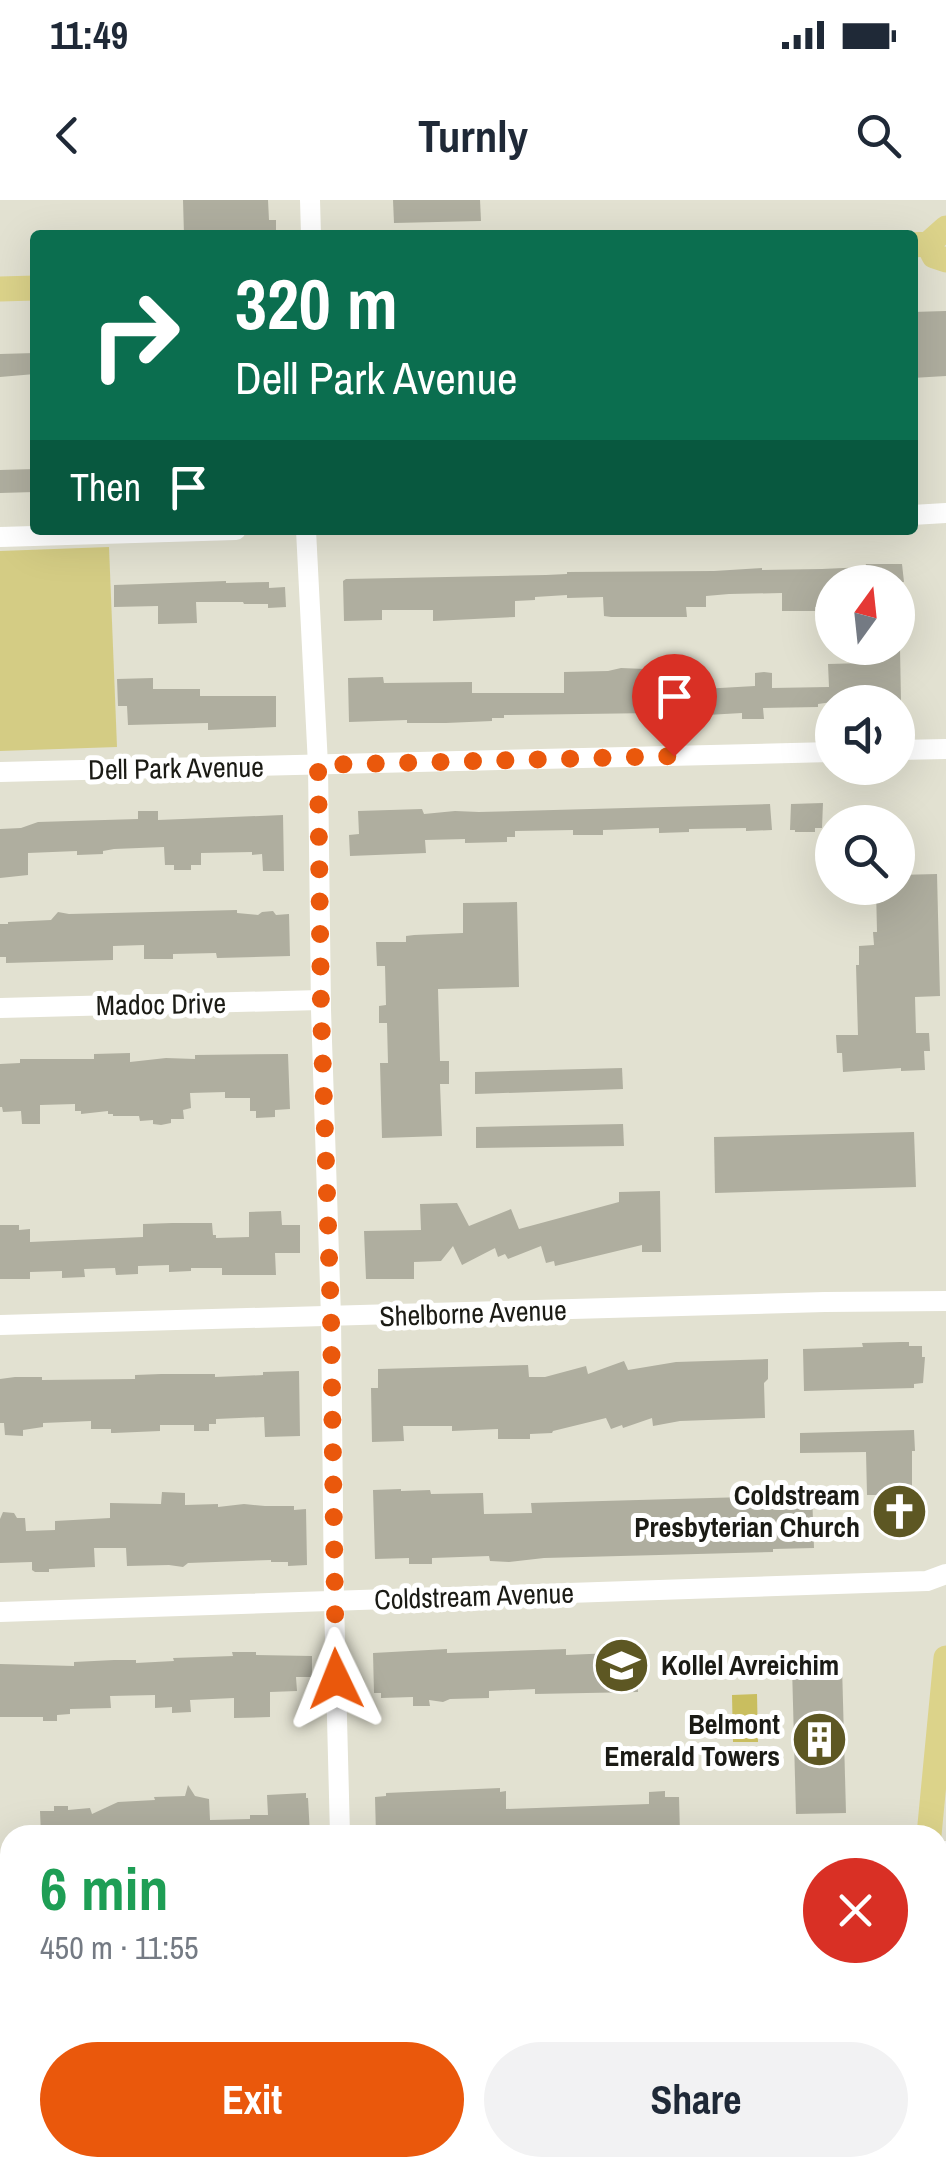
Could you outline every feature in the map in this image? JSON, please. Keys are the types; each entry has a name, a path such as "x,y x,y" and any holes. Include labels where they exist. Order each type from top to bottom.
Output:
{"main road":[{"path":"0,289 30,288"},
{"path":"931,1825 946,1658"}],"street":[{"path":"310,200 311,230"},
{"path":"918,514 946,513"},
{"path":"0,537 67,535"},
{"path":"306,535 318,765 340,1825"},
{"path":"915,749 946,748"},
{"name":"Dell Park Avenue","path":"0,772 815,752"},
{"name":"Madoc Drive","path":"0,1008 321,1000"},
{"name":"Shelborne Avenue","path":"0,1325 946,1302"},
{"name":"Coldstream Avenue","path":"0,1612 928,1581 946,1574"}],"shaded area":[{"path":"109,547 117,747 0,751 0,551"},
{"path":"757,1694 758,1742 733,1742 732,1695"}],"building":[{"path":"183,200 268,200 269,220 276,220 276,230 184,230"},
{"path":"393,200 480,200 481,221 394,223"},
{"path":"946,311 946,376 918,378 918,312"},
{"path":"30,353 30,374 0,377 0,354"},
{"path":"30,469 30,492 0,493 0,470"},
{"path":"815,569 815,611 782,611 782,593 729,594 706,596 706,607 686,607 687,617 611,617 604,616 603,597 567,595 515,601 515,617 433,621 433,610 382,610 382,620 344,621 346,579"},
{"path":"269,582 269,588 285,587 286,607 196,602 197,623 158,624 158,606 114,607 114,585"},
{"path":"828,665 900,665 901,685 829,685"},
{"path":"621,668 645,669 645,689 755,686 755,673 764,672 772,673 772,688 815,687 815,707 763,708 764,719 742,719 742,713 707,715 707,710 677,711 677,721 655,721 655,713 504,715 492,721 446,723 349,722 348,678 383,677 384,683 472,682 472,693 564,693 564,672"},
{"path":"153,678 153,689 200,689 200,696 276,696 276,727 208,730 208,723 128,725 127,706 118,706 117,679"},
{"path":"823,803 815,805 815,832 790,830 791,804"},
{"path":"770,804 772,830 689,829 659,833 659,828 603,830 603,835 573,835 573,830 515,831 515,837 507,837 507,842 425,840 426,853 350,856 349,835 359,834 358,811 422,809 424,814"},
{"path":"138,811 158,811 158,820 283,815 284,871 263,871 262,854 252,852 201,853 201,865 191,865 191,870 174,870 174,865 165,865 164,847 114,849 103,854 28,853 28,875 0,878 0,829 38,822 138,819"},
{"path":"937,874 940,996 915,997 916,1033 929,1033 930,1051 924,1051 925,1070 843,1072 836,1035 858,1035 859,946 874,945 876,905 915,905 915,875"},
{"path":"517,902 519,987 438,989 440,1061 449,1061 449,1084 440,1084 442,1136 382,1138 380,1063 388,1063 387,1023 379,1023 379,1006 386,1005 385,966 377,966 376,942 406,942 406,936 463,933 463,903"},
{"path":"237,910 258,915 273,911 276,915 289,914 290,956 217,958 216,953 144,959 144,945 113,946 113,960 6,963 6,957 0,957 0,924 51,920 58,912"},
{"path":"130,1053 130,1062 195,1059 195,1055 288,1054 290,1109 275,1110 275,1117 256,1118 256,1111 250,1111 250,1098 225,1098 225,1092 190,1093 191,1108 183,1110 184,1119 171,1119 171,1123 161,1125 153,1124 153,1120 140,1121 139,1116 113,1116 108,1111 81,1114 75,1111 75,1104 40,1105 40,1124 22,1124 21,1111 3,1112 0,1107 0,1064 20,1063 20,1059 94,1059 94,1054"},
{"path":"622,1068 623,1089 475,1094 475,1072"},
{"path":"623,1124 624,1146 476,1148 476,1127"},
{"path":"914,1132 916,1187 715,1193 714,1137"},
{"path":"660,1191 661,1252 642,1252 642,1245 555,1266 554,1261 546,1263 541,1246 508,1259 505,1254 498,1257 495,1248 462,1265 453,1246 441,1261 414,1262 414,1279 366,1279 364,1231 421,1230 420,1204 457,1203 469,1226 511,1209 519,1229 619,1202 619,1192"},
{"path":"281,1211 282,1225 300,1225 300,1253 275,1253 276,1275 222,1275 222,1268 169,1272 169,1265 138,1266 138,1274 116,1275 115,1268 84,1269 85,1277 62,1278 62,1271 30,1272 30,1279 0,1279 0,1225 30,1229 30,1242 143,1237 143,1224 172,1223 212,1223 216,1238 249,1237 249,1212"},
{"path":"909,1342 909,1346 922,1346 925,1357 923,1383 914,1384 914,1388 804,1391 803,1349"},
{"path":"768,1359 765,1418 680,1421 653,1426 652,1418 611,1429 606,1418 552,1433 530,1434 530,1439 498,1439 498,1429 452,1431 452,1426 403,1426 404,1441 372,1442 371,1388 378,1388 378,1369 528,1365 529,1377 545,1377 586,1366 588,1374 624,1361 628,1370 676,1362"},
{"path":"299,1371 300,1436 265,1437 264,1417 216,1419 216,1424 209,1424 209,1431 194,1431 194,1425 160,1425 160,1431 111,1433 111,1429 91,1429 91,1421 43,1423 43,1427 23,1430 23,1436 5,1435 4,1423 0,1423 0,1379 135,1379 135,1375 161,1374 215,1377"},
{"path":"914,1430 909,1538 891,1539 886,1495 867,1495 866,1452 800,1453 800,1433"},
{"path":"373,1490 430,1490 431,1494 483,1493 484,1514 532,1513 531,1503 812,1493 814,1548 509,1562 490,1561 489,1556 432,1558 432,1564 409,1564 409,1558 375,1559"},
{"path":"162,1492 185,1493 185,1505 306,1509 307,1565 288,1566 288,1562 271,1560 188,1563 183,1567 127,1566 126,1548 94,1548 95,1567 35,1572 32,1562 0,1563 3,1512 25,1518 26,1531 55,1530 55,1521 110,1518 110,1503 161,1504"},
{"path":"447,1649 447,1653 566,1649 566,1655 636,1652 640,1657 638,1692 489,1691 489,1698 429,1700 430,1706 413,1706 413,1697 381,1698 381,1693 374,1693 373,1653"},
{"path":"232,1652 312,1656 312,1677 296,1677 297,1691 270,1692 270,1717 234,1718 234,1698 190,1700 191,1712 172,1713 172,1707 155,1708 155,1695 110,1696 111,1708 70,1709 70,1714 57,1715 57,1721 43,1721 43,1717 0,1717 0,1664 74,1666 74,1662 114,1660 136,1663 233,1656"},
{"name":"Belmont Emerald Towers","path":"842,1665 846,1813 796,1814 792,1667"},
{"path":"188,1785 195,1796 209,1799 210,1820 268,1815 267,1795 306,1793 309,1825 41,1825 40,1811 54,1811 54,1806 68,1806 68,1810 90,1808 92,1814 118,1802 185,1796"},
{"path":"500,1788 500,1792 506,1791 506,1809 649,1804 649,1792 665,1791 665,1797 679,1797 680,1825 376,1825 375,1797 386,1793"}],"place":[{"name":"Coldstream Presbyterian Church","path":"899,1511"},
{"name":"Kollel Avreichim","path":"622,1665"},
{"name":"Belmont Emerald Towers","path":"819,1740"}],"route":[{"path":"336,1679 318,765 674,756"}]}
